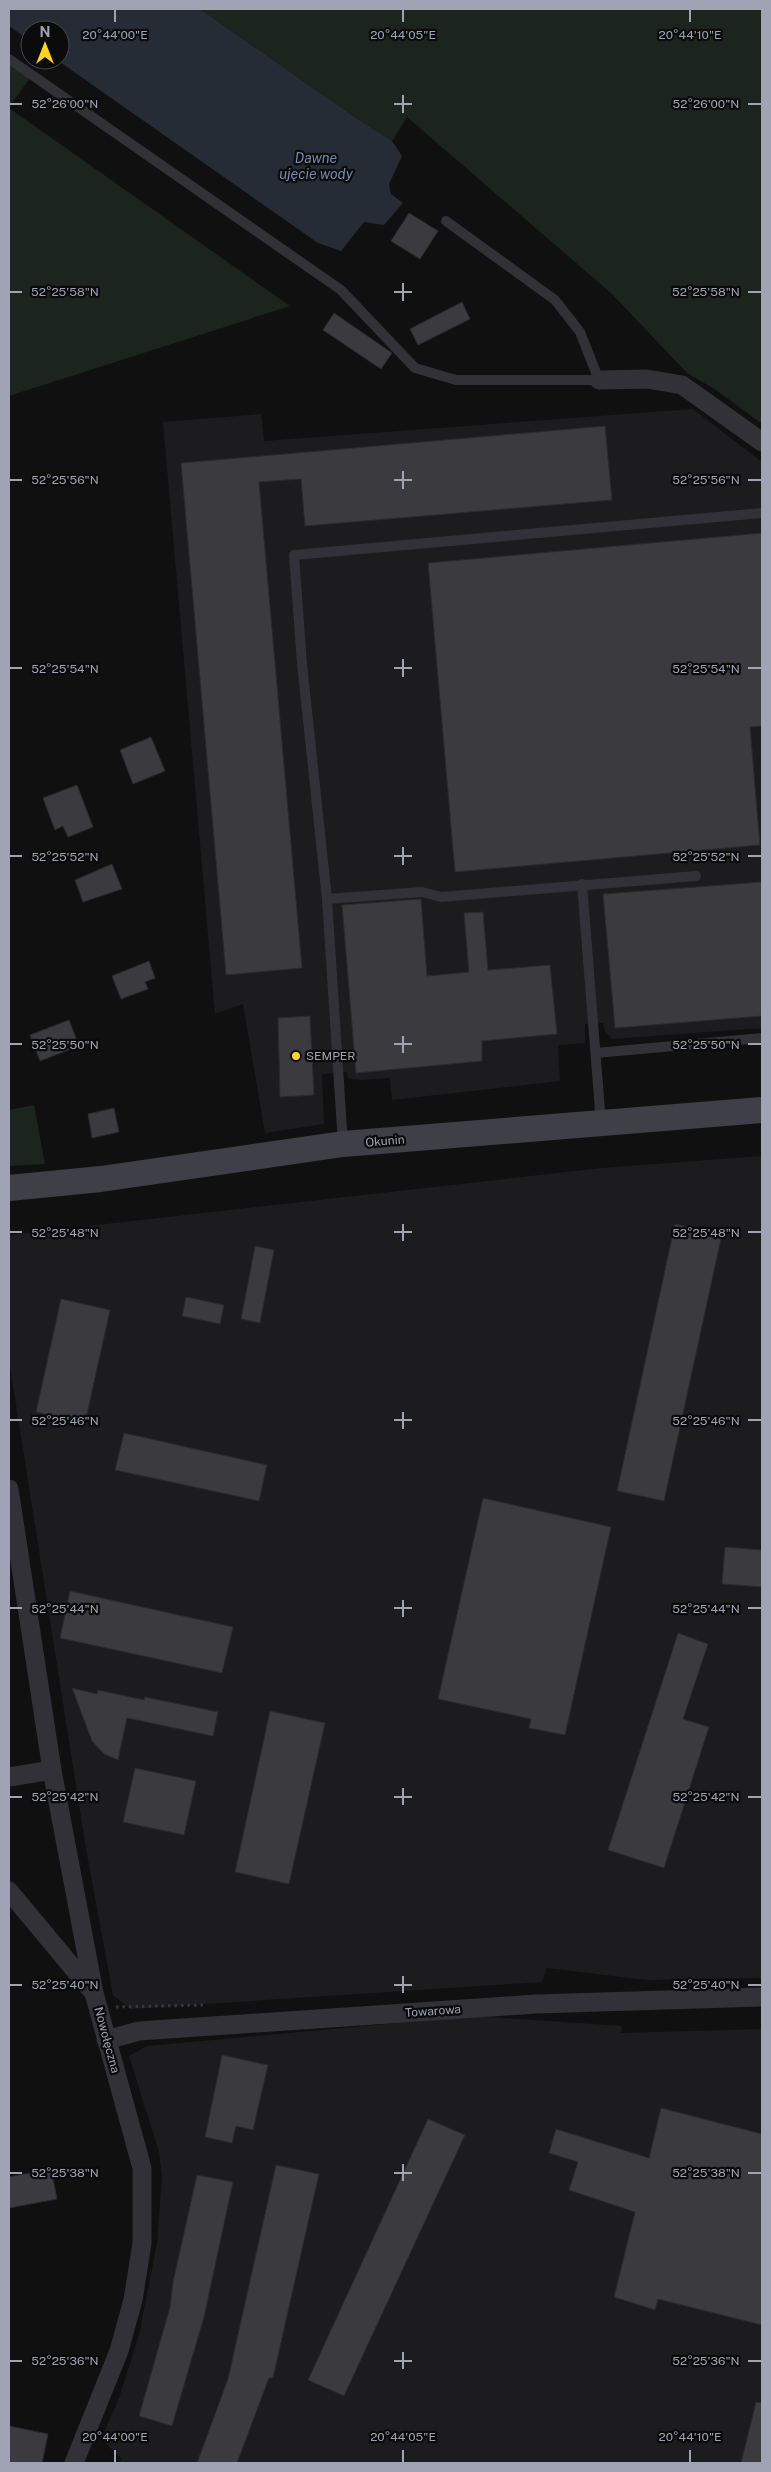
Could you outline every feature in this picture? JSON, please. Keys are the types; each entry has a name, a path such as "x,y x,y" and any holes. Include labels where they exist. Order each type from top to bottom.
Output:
{"main road":[{"name":"Okunin","path":"9,1188 101,1178 343,1144 762,1110"}],"street":[{"path":"599,380 647,379 682,385 762,442"},
{"name":"Nowołęczna","path":"9,1489 52,1770 94,1993 142,2168 142,2243 133,2300 119,2351 74,2463"},
{"path":"9,1777 52,1770"},
{"path":"9,1891 94,1993"},
{"name":"Towarowa","path":"106,2040 139,2031 516,2006 762,1997"}],"lane":[{"path":"9,59 341,290 415,368 456,380 599,380 580,332 555,300 446,221"},
{"path":"343,1144 327,899 302,664 294,555 762,512"},
{"path":"327,899 422,892 441,897 696,876"},
{"path":"582,884 601,1124"},
{"path":"596,1053 762,1038"}],"shaded area":[{"path":"200,9 762,9 762,424 716,390 687,373 612,294 407,117 392,141"},
{"path":"9,63 30,78 9,107"},
{"path":"9,108 290,306 9,396"},
{"path":"693,409 762,462 762,1028 612,1039 605,1031 603,1023 585,1024 585,1043 558,1045 560,1081 392,1100 390,1078 361,1080 348,1078 347,1072 322,1074 324,1124 265,1133 243,1004 215,1014 163,422 261,414 264,441"},
{"path":"34,1105 45,1164 9,1166 9,1110"},
{"path":"762,1156 762,1978 646,1980 547,1968 542,1982 130,2009 113,1995 86,1849 9,1360 9,1235 602,1168"},
{"path":"475,2016 622,2026 621,2033 762,2029 762,2463 119,2463 122,2459 101,2439 119,2398 139,2335 157,2243 162,2177 159,2152 129,2056 147,2046"}],"water":[{"name":"Dawne ujęcie wody","path":"9,9 200,9 392,141 402,156 389,184 391,194 403,203 384,225 364,222 341,251 318,243 70,69 70,20 20,20 20,34 9,26"}],"building":[{"path":"409,213 438,231 420,259 391,241"},
{"path":"462,302 470,319 418,345 410,329"},
{"path":"334,313 392,353 381,369 323,330"},
{"path":"605,426 612,500 305,526 301,479 259,482 302,968 226,975 181,463"},
{"path":"762,533 762,726 750,727 760,845 455,872 428,563"},
{"path":"151,737 165,771 133,784 120,750"},
{"path":"77,785 93,827 68,837 63,826 55,830 43,798"},
{"path":"112,864 122,889 83,902 75,880"},
{"path":"762,882 762,1016 615,1028 603,894"},
{"path":"421,899 427,976 469,972 464,913 483,912 488,970 550,965 557,1034 482,1041 482,1061 356,1073 342,905"},
{"path":"149,961 155,978 145,982 148,989 121,999 112,976"},
{"name":"SEMPER","path":"310,1016 314,1095 280,1097 278,1018"},
{"path":"69,1020 79,1046 40,1061 30,1035"},
{"path":"114,1108 119,1132 92,1138 88,1114"},
{"path":"675,1224 722,1234 664,1501 617,1491"},
{"path":"255,1246 274,1250 260,1323 241,1319"},
{"path":"186,1297 224,1305 220,1324 182,1316"},
{"path":"61,1299 110,1310 85,1423 36,1412"},
{"path":"124,1433 267,1465 259,1501 115,1470"},
{"path":"483,1498 611,1527 565,1735 529,1728 531,1719 438,1699"},
{"path":"725,1547 762,1550 762,1587 722,1584"},
{"path":"70,1591 233,1627 222,1673 60,1638"},
{"path":"678,1633 708,1644 683,1719 709,1727 664,1868 608,1850"},
{"path":"72,1688 97,1694 98,1690 144,1700 145,1697 218,1712 213,1736 127,1718 118,1760 104,1754 92,1741"},
{"path":"270,1711 325,1723 289,1884 235,1872"},
{"path":"135,1768 196,1781 184,1835 123,1822"},
{"path":"222,2055 268,2065 253,2130 236,2126 232,2143 205,2137"},
{"path":"661,2108 762,2134 762,2325 658,2299 655,2310 614,2297 635,2212 569,2190 578,2162 549,2153 556,2129 649,2158"},
{"path":"428,2119 465,2135 344,2396 308,2380"},
{"path":"276,2165 319,2174 273,2378 269,2378 237,2463 197,2463 228,2379"},
{"path":"51,2169 57,2199 9,2208 9,2177"},
{"path":"197,2175 233,2182 204,2317 172,2426 139,2416 170,2307 173,2282"},
{"path":"756,2402 762,2403 762,2463 741,2463"},
{"path":"9,2426 48,2434 42,2463 9,2463"}],"place":[{"name":"SEMPER","path":"296,1056"}]}
